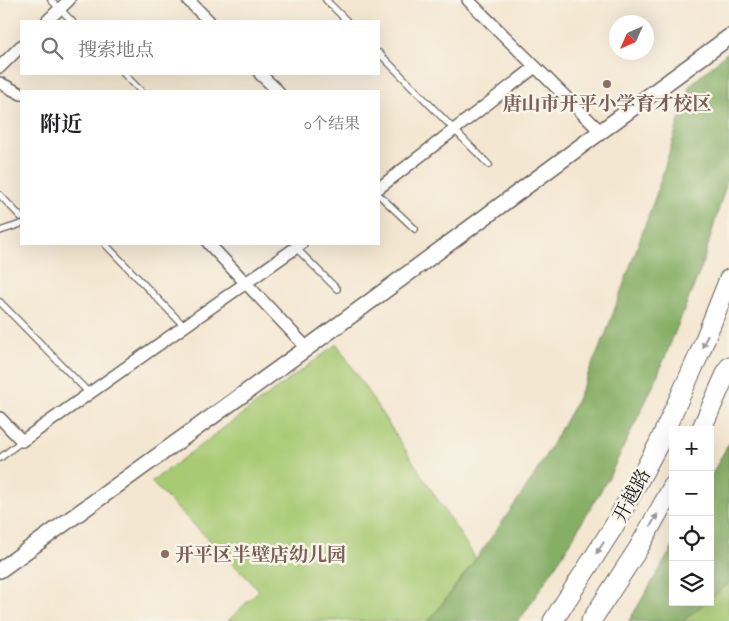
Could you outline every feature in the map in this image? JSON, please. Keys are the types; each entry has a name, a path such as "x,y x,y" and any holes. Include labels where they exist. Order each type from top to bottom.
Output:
{"main road":[{"name":"开越路","path":"553,621 614,526 658,445 698,357 729,280"},
{"path":"703,426 729,368"},
{"name":"开越路","path":"592,621 638,549 669,493"}],"street":[{"path":"48,20 69,0"},
{"path":"188,0 208,20"},
{"path":"468,0 600,131"},
{"path":"0,570 307,348 729,37"},
{"path":"0,67 20,47"},
{"path":"380,187 535,67"},
{"path":"261,75 277,90"},
{"path":"0,83 20,93"},
{"path":"210,245 246,281 307,348"},
{"path":"0,418 22,440 296,245"}],"lane":[{"path":"51,0 71,20"},
{"path":"327,0 346,20"},
{"path":"380,54 489,165"},
{"path":"125,75 140,90"},
{"path":"0,195 20,216"},
{"path":"380,196 415,228"},
{"path":"0,231 20,224"},
{"path":"105,245 183,325"},
{"path":"296,245 337,289"},
{"path":"0,302 89,393"},
{"path":"0,458 22,440"}],"green space":[{"path":"729,51 729,174 702,266 654,384 609,477 562,556 519,621 429,621 531,481 575,404 606,333 656,195 690,85"},
{"path":"337,344 476,559 429,621 228,621 259,590 151,482"},
{"path":"729,443 729,621 629,621 669,554 669,606 714,606 714,471"},
{"path":"729,443 729,583 714,596 714,471"},
{"path":"669,554 669,606 701,606 683,621 629,621"}],"place":[{"name":"唐山市开平小学育才校区","path":"607,84"},
{"name":"开平区半壁店幼儿园","path":"165,554"}]}
